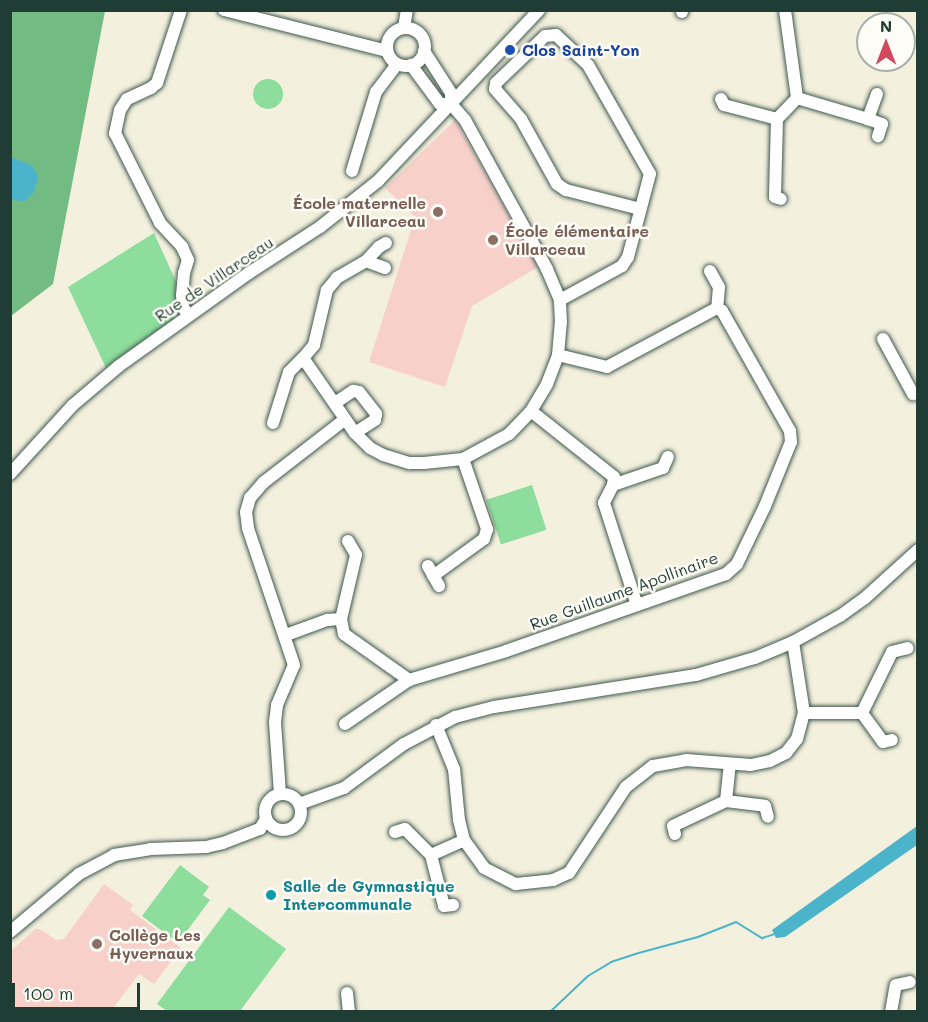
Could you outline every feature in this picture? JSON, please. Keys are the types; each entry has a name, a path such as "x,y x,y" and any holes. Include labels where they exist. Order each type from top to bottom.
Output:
{"street":[{"path":"181,10 157,83 127,99 120,110 115,132 160,224 182,247 188,260 182,295 183,307 188,315"},
{"path":"224,10 387,51 397,64 411,65 419,60 424,51"},
{"path":"404,28 407,10"},
{"name":"Rue de Villarceau","path":"10,474 73,405 119,366 188,315 345,209 378,181 539,10"},
{"path":"785,10 797,98"},
{"path":"387,51 390,36 404,28"},
{"path":"303,358 335,403 344,420 370,448 382,455 410,463 463,459 508,434 531,411 547,384 558,355 560,300 536,249 465,120 451,104 451,93 424,51 420,35 404,28"},
{"path":"560,300 622,266 628,257 650,174 594,72 555,35 546,36 496,83 495,88 521,119 557,184 566,190 640,209"},
{"path":"352,171 376,93 397,64"},
{"path":"411,65 440,104 451,104"},
{"path":"868,119 877,94"},
{"path":"797,98 882,124 879,136"},
{"path":"781,199 775,197 777,119 797,98"},
{"path":"722,99 724,105 777,119"},
{"path":"273,423 289,372 314,345 327,290 337,278 366,261 386,243"},
{"path":"366,261 385,267"},
{"path":"558,355 607,367 717,308 719,287 710,271"},
{"name":"Rue Guillaume Apollinaire","path":"345,724 409,680 506,651 726,574 738,564 791,442 790,431 722,311 717,308"},
{"path":"883,339 912,395"},
{"path":"335,403 353,391 359,392 376,414 375,420 355,433"},
{"path":"531,411 614,477 613,485 604,503 637,605"},
{"path":"280,794 275,722 277,705 294,665 286,635 248,528 246,512 250,498 264,482 344,420"},
{"path":"613,485 663,468 668,457"},
{"path":"433,576 484,539 487,529 463,459"},
{"path":"348,541 357,555 341,619 344,634 409,680"},
{"path":"299,804 344,788 404,744 436,726 494,707 696,675 754,658 793,642 840,616 865,598 918,550"},
{"path":"286,635 327,620 341,619"},
{"path":"436,726 454,769 459,820 464,840 484,868 516,884 553,880 569,873 626,787 653,766 686,760 730,765 770,761 786,753 797,739 804,713 793,642"},
{"path":"862,713 892,652 908,648"},
{"path":"804,713 862,713"},
{"path":"862,713 882,742 892,740"},
{"path":"726,801 730,765"},
{"path":"10,932 79,874 114,855 150,849 206,848 260,829 266,819 267,803 280,794 291,796 299,804 299,819 292,826 278,828 266,819"},
{"path":"675,834 673,826 726,801 765,806 768,818"},
{"path":"395,832 405,829 431,855 444,906 453,905"},
{"path":"431,855 464,840"},
{"path":"891,1011 896,985 910,982"},
{"path":"347,993 349,1011"}],"shaded area":[{"path":"455,120 538,267 472,306 445,387 369,362 415,217 385,188"},
{"name":"Collège Les Hyvernaux","path":"104,884 133,905 130,910 181,948 154,984 139,974 111,1011 11,1011 11,951 35,929 40,929 56,940 64,939"}],"green space":[{"path":"11,11 105,11 53,284 11,316"},
{"path":"268,79 274,80 282,88 282,100 274,108 268,109 262,108 254,100 253,94 254,88 262,80"},
{"path":"154,233 179,288 174,319 106,368 68,287"},
{"path":"532,485 547,530 501,545 486,500"},
{"path":"180,865 209,887 203,895 210,900 178,943 142,916"},
{"path":"229,907 286,949 240,1011 167,1011 157,1004"}],"water":[{"path":"10,157 32,165 38,177 34,192 24,202 11,199"},
{"path":"917,826 917,845 785,937 776,938 772,930"}],"waterway":[{"path":"550,1012 588,976 611,962 698,937 736,922 762,938 775,934"}],"place":[{"name":"Clos Saint-Yon","path":"510,50"},
{"name":"École maternelle Villarceau","path":"438,212"},
{"name":"École élémentaire Villarceau","path":"493,240"},
{"name":"Salle de Gymnastique Intercommunale","path":"271,895"},
{"name":"Collège Les Hyvernaux","path":"97,944"}]}
